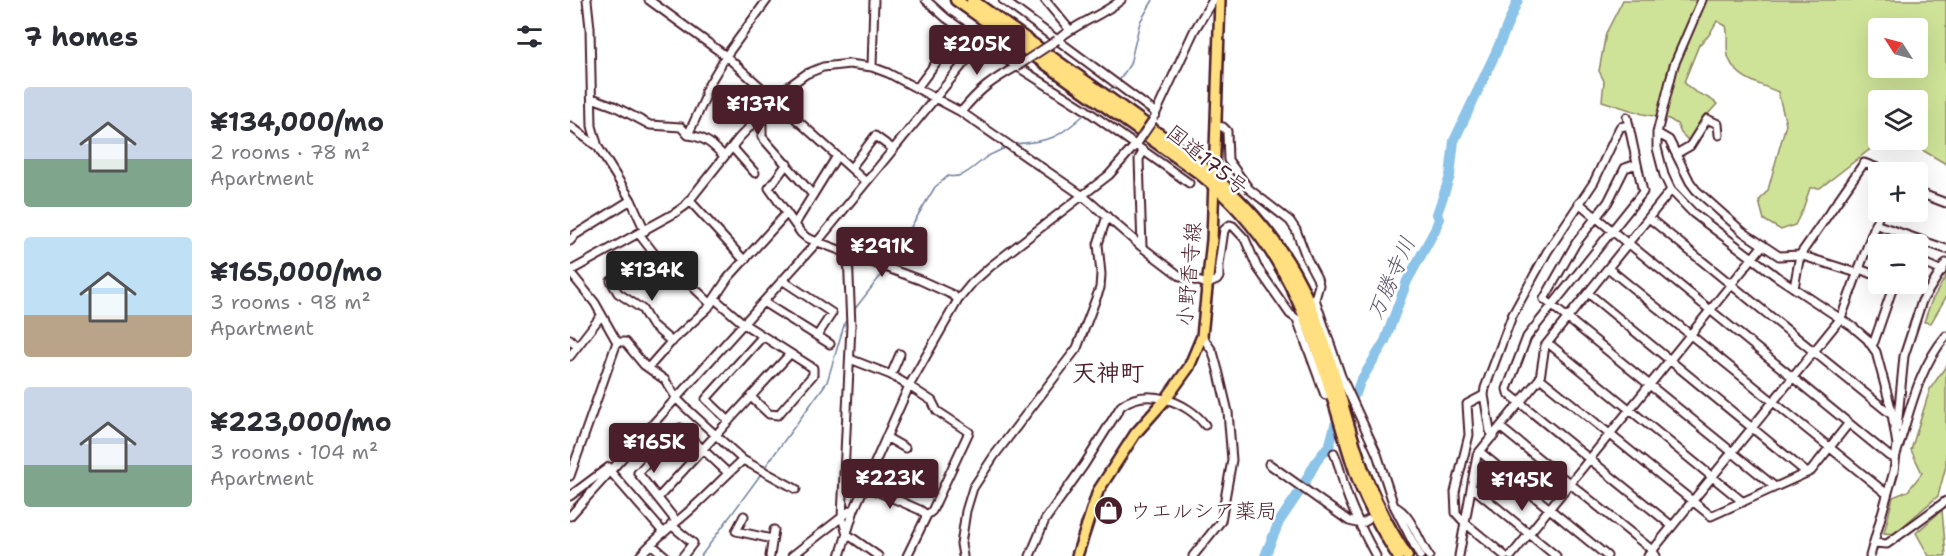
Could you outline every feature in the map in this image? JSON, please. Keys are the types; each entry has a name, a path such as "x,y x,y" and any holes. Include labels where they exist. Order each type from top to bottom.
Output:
{"highway":[{"name":"国道175号","path":"956,0 996,24 1214,180 1251,211 1268,231 1284,255 1330,360 1360,486 1398,556"},
{"name":"国道175号","path":"972,0 996,24"},
{"name":"国道175号","path":"1347,429 1366,479 1392,533 1407,556"}],"main road":[{"name":"小野香寺線","path":"1077,556 1098,490 1135,434 1166,399 1189,367 1202,336 1212,240 1220,0"}],"street":[{"path":"594,0 588,4 592,126 598,147 631,200 642,233 656,256 713,302 813,368 813,375 778,415 769,414 751,397"},
{"path":"649,0 726,56 866,182"},
{"path":"688,135 705,98 705,91 726,56 767,0"},
{"path":"872,67 874,0"},
{"path":"927,0 946,18 988,48 1137,144 1143,152 1189,183"},
{"path":"1003,0 1154,116"},
{"path":"1045,0 1069,29"},
{"path":"961,112 978,91 990,81 1016,67 1057,40 1069,29 1105,12 1120,0"},
{"path":"840,556 854,510 909,386 958,300 991,266 1109,175 1137,144 1154,116 1194,31 1213,0"},
{"path":"1702,0 1674,65 1657,133 1657,148 1661,166 1671,190 1693,213 1794,288 1841,318 1871,345 1880,365 1897,445 1887,494 1870,556"},
{"path":"570,516 818,241 996,24"},
{"path":"917,88 947,48 955,50 973,37"},
{"path":"617,342 594,303 570,272 675,213 788,87 806,74 823,67 849,64 872,67 888,73 961,112 1083,196 1142,247 1180,276 1208,284 1215,282 1219,277 1224,230 1230,225 1233,226 1245,239 1257,267 1290,314 1297,319 1325,395"},
{"path":"592,98 614,106 650,125 681,127 688,135 700,136 711,142 724,156"},
{"path":"1627,117 1643,192 1527,337 1507,389 1508,393 1520,403 1672,526"},
{"path":"758,118 762,123 762,137 813,195"},
{"path":"1676,154 1690,146 1707,119 1719,124 1719,135"},
{"path":"1494,436 1490,431 1484,395 1518,304 1547,252 1594,182 1620,127 1629,125"},
{"path":"570,126 598,147"},
{"path":"1217,126 1227,131 1226,156 1240,177 1256,195 1290,222 1296,230 1317,278 1319,285 1315,299 1341,376 1377,454 1391,508 1420,556"},
{"path":"1657,133 1669,140 1696,190 1743,232 1779,256 1800,255 1868,274"},
{"path":"851,168 875,136 893,149"},
{"path":"732,147 755,172"},
{"path":"1142,247 1138,159 1143,152"},
{"path":"795,224 837,156"},
{"path":"1637,164 1625,168 1608,202 1576,243 1544,298 1775,487"},
{"path":"1794,288 1800,255 1864,164 1868,165"},
{"path":"787,165 769,188 807,238 920,280 953,295 958,300"},
{"path":"1459,556 1478,455 1540,378 1545,346 1671,190"},
{"path":"1928,196 1946,203"},
{"path":"570,241 575,235 631,200"},
{"path":"689,200 744,260"},
{"path":"1579,204 1889,456 1895,458"},
{"path":"648,368 713,302 728,278 787,213"},
{"path":"963,556 961,544 966,511 973,488 994,456 1077,348 1100,288 1098,244 1107,216"},
{"path":"1649,218 1892,415"},
{"path":"1500,427 1570,483 1652,554 1692,501 1841,318 1875,224 1946,249"},
{"path":"1511,556 1763,245"},
{"path":"848,254 851,326 842,517 847,534 878,556"},
{"path":"1896,434 1904,356 1922,301 1946,263"},
{"path":"1928,265 1942,271"},
{"path":"1608,268 1887,494"},
{"path":"783,280 832,313 817,336"},
{"path":"611,281 618,293 642,309 651,324 672,342"},
{"path":"1588,293 1807,473"},
{"path":"1871,345 1891,294"},
{"path":"764,302 830,344"},
{"path":"570,356 601,316"},
{"path":"729,421 706,399 763,336"},
{"path":"1193,556 1221,521 1232,460 1228,412 1219,374 1213,352 1202,336"},
{"path":"1895,458 1921,376 1934,350 1946,336"},
{"path":"570,339 577,347"},
{"path":"617,342 624,342 648,368 665,380 677,399 743,460 796,489"},
{"path":"570,476 617,342"},
{"path":"1548,343 1743,502"},
{"path":"658,498 790,354"},
{"path":"891,375 900,354"},
{"path":"850,359 891,375 932,400 937,411 969,432 932,511 927,515 907,556"},
{"path":"1540,378 1711,516 1811,471 1849,423"},
{"path":"1484,395 1467,404 1469,435 1455,492 1456,513 1505,556"},
{"path":"1030,556 1045,520 1084,465 1121,406 1135,399 1164,397 1191,410 1205,425"},
{"path":"683,556 693,543 674,523 638,473 680,428 728,473"},
{"path":"886,437 905,448"},
{"path":"1480,452 1607,556"},
{"path":"1334,453 1344,466 1344,485 1364,522 1376,556"},
{"path":"1367,458 1377,454"},
{"path":"570,496 620,459"},
{"path":"640,556 663,532 743,460"},
{"path":"1269,464 1349,521 1364,522"},
{"path":"610,471 663,532"},
{"path":"865,486 927,515"},
{"path":"1472,488 1556,556"},
{"path":"1874,543 1887,544 1946,501"},
{"path":"1391,508 1402,510 1429,556"},
{"path":"792,556 854,510"},
{"path":"744,516 736,531 772,539"},
{"path":"770,556 774,530"},
{"path":"652,545 665,556"}],"green space":[{"path":"1623,0 1946,0 1946,164 1922,150 1928,150 1928,90 1868,90 1869,150 1820,188 1810,188 1795,225 1781,230 1764,220 1759,201 1768,190 1786,124 1778,92 1743,76 1733,66 1728,55 1726,26 1717,21 1709,35 1699,45 1684,82 1692,90 1717,104 1690,142 1681,133 1677,124 1669,119 1643,114 1602,101 1604,81 1599,71 1606,33"},
{"path":"1946,276 1946,297 1931,323 1924,322 1931,302"},
{"path":"1946,366 1946,466 1938,496 1894,534 1884,533 1893,497 1908,491 1922,473 1911,450 1930,389"},
{"path":"1942,510 1946,556 1929,556 1916,533"}],"waterway":[{"path":"1119,81 1130,64 1140,22 1153,0"},
{"name":"万勝寺川","path":"1265,556 1279,522 1316,462 1330,444 1335,425 1385,341 1407,281 1439,219 1437,214 1450,176 1454,141 1518,0"},
{"path":"1109,90 1113,87"},
{"path":"1014,144 1037,142 1053,137 1085,114"},
{"path":"888,265 935,187 948,176 965,174 988,156 1007,147"},
{"path":"854,310 886,269"},
{"path":"765,467 827,382 845,322 848,319"},
{"path":"701,556 761,474"}],"tunnel":[{"path":"1347,465 1367,458"}],"place":[{"name":"ウエルシア薬局","path":"1109,511"}],"district":[{"name":"天神町","path":"1108,373"}]}
